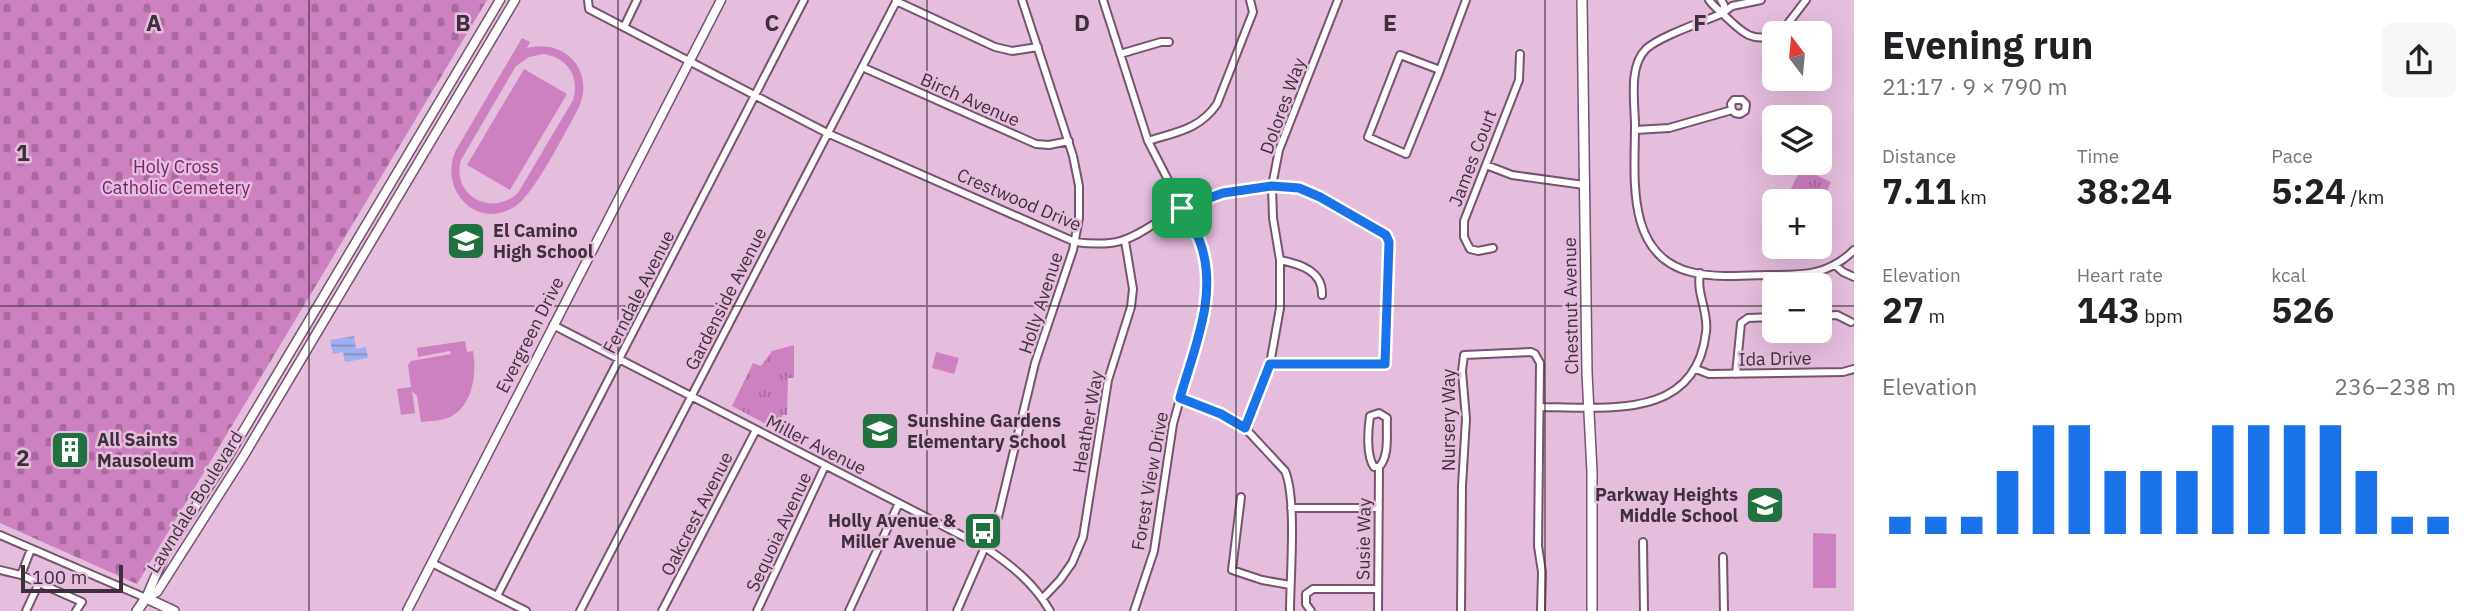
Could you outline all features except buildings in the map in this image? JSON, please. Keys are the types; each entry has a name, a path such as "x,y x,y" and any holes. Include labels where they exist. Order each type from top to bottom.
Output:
{"main road":[{"name":"Chestnut Avenue","path":"1582,0 1592,472 1592,611"},
{"path":"137,611 146,598 174,611"}],"street":[{"name":"Lawndale Boulevard","path":"146,598 152,579 170,546 229,455 500,0"},
{"name":"Lawndale Boulevard","path":"146,598 157,592 243,457 515,0"},
{"name":"Crestwood Drive","path":"588,0 589,9 827,132 1075,242 1101,245 1125,242 1182,208 1223,193 1272,186 1299,188 1381,231 1389,242 1385,364 1270,364"},
{"path":"624,27 637,0"},
{"name":"Evergreen Drive","path":"407,611 721,0"},
{"name":"Ferndale Avenue","path":"497,596 804,0"},
{"name":"Holly Avenue","path":"957,611 998,517 1038,353 1075,242 1079,218 1079,186 1069,141 1023,0"},
{"name":"Forest View Drive","path":"1103,0 1148,141 1200,242 1207,272 1207,303 1173,424 1154,551 1134,611"},
{"path":"1148,141 1198,125 1208,117 1217,104 1253,12 1250,0"},
{"name":"Dolores Way","path":"1245,428 1270,364 1280,308 1280,260 1273,218 1272,186 1279,150 1338,0"},
{"path":"1440,70 1399,55 1368,137 1406,154 1440,70 1466,0"},
{"path":"1709,0 1740,32 1756,38 1762,37"},
{"path":"1721,0 1724,5 1723,13"},
{"path":"1760,0 1732,6 1723,13 1659,41 1641,55 1635,72 1635,197 1643,230 1652,245 1665,258 1685,270 1715,276 1809,275 1835,265 1854,250"},
{"path":"1790,21 1806,0"},
{"path":"897,1 995,47 1012,51 1038,47"},
{"name":"Gardenside Avenue","path":"580,611 897,1"},
{"path":"1120,54 1169,42"},
{"name":"James Court","path":"1493,248 1478,251 1470,249 1463,233 1466,215 1519,80 1520,54"},
{"name":"Birch Avenue","path":"862,67 1036,144 1049,145 1069,141"},
{"path":"1635,130 1668,128 1732,110"},
{"path":"1486,164 1512,175 1584,185"},
{"name":"Heather Way","path":"1043,598 1066,571 1083,537 1108,380 1132,307 1132,278 1125,242"},
{"path":"1280,260 1299,264 1317,276 1322,285 1322,295"},
{"path":"1835,265 1854,277"},
{"path":"1541,407 1635,406 1661,398 1681,387 1696,369 1704,350 1707,327 1699,296 1700,274"},
{"path":"1832,315 1838,315 1851,323"},
{"path":"1736,373 1741,323 1748,318 1762,317"},
{"name":"Miller Avenue","path":"553,326 986,548 1023,574 1050,611"},
{"name":"Nursery Way","path":"1461,611 1462,486 1466,419 1462,371 1464,355 1531,352 1540,363 1538,546 1542,572 1541,611"},
{"name":"Ida Drive","path":"1696,369 1709,374 1843,372 1854,369"},
{"path":"1180,398 1221,414 1245,428 1282,465 1288,477 1291,508 1290,611"},
{"name":"Susie Way","path":"1378,611 1379,467 1384,462 1387,418 1379,412 1370,415 1369,425 1370,461 1374,467 1379,467"},
{"name":"Oakcrest Avenue","path":"662,611 756,430"},
{"name":"Sequoia Avenue","path":"757,611 825,466"},
{"path":"1241,497 1232,570 1262,580 1290,585"},
{"path":"849,611 899,503"},
{"path":"1291,508 1379,508"},
{"path":"0,535 146,598"},
{"path":"1643,541 1644,611"},
{"path":"21,575 31,549"},
{"path":"1723,557 1724,611"},
{"path":"432,563 526,611"},
{"path":"0,570 21,575 82,602 76,611"},
{"path":"26,611 39,583"},
{"path":"1311,611 1306,604 1306,594 1313,589 1378,589"}],"green space":[{"name":"Holy Cross Catholic Cemetery","path":"0,0 487,0 137,584 0,523"},
{"path":"522,38 530,42 527,48 554,48 574,61 583,82 583,95 578,109 541,175 517,205 503,212 489,214 465,203 452,179 456,150","holes":["544,54 566,64 573,76 573,100 518,193 496,203 485,203 476,199 462,183 459,172 461,160 516,66 529,57"]},
{"path":"524,69 567,94 510,190 467,165"},
{"path":"1798,175 1816,175 1831,182 1828,189 1791,189"},
{"path":"465,341 467,352 473,351 474,379 468,397 458,412 436,421 421,422 417,396 412,391 415,413 401,415 397,389 411,387 408,365 411,361 451,354 450,351 418,357 417,348"},
{"path":"794,345 794,378 788,378 787,415 782,415 783,425 779,431 732,406 753,363 761,366 772,351"},
{"path":"936,352 959,358 954,374 932,368"},
{"path":"1813,533 1836,534 1836,588 1813,588"}],"water":[{"path":"354,336 356,349 366,347 368,358 345,362 343,352 333,354 330,340"}],"place":[{"name":"El Camino High School","path":"466,241"},
{"name":"Sunshine Gardens Elementary School","path":"880,431"},
{"name":"All Saints Mausoleum","path":"70,450"},
{"name":"Parkway Heights Middle School","path":"1765,505"},
{"name":"Holly Avenue & Miller Avenue","path":"983,531"}],"route":[{"path":"1272,186 1299,188 1381,231 1389,242 1385,364 1270,364 1245,428 1221,414 1180,398 1207,303 1207,272 1200,242 1182,208 1223,193 1272,186"}]}
